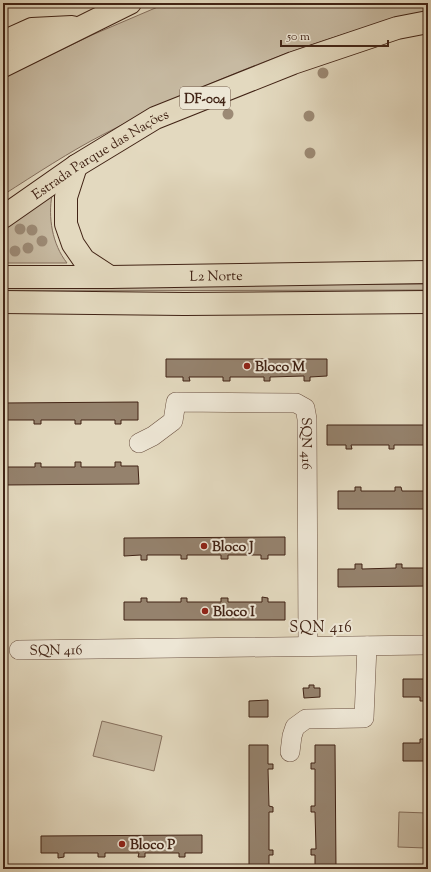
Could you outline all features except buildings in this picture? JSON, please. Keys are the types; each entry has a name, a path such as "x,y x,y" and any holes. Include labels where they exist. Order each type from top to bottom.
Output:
{"main road":[{"path":"3,66 130,3"},
{"name":"Estrada Parque das Nações","path":"3,217 76,166 155,118 293,63 397,28 428,22"},
{"path":"3,42 32,29 81,26"},
{"path":"76,166 66,197 66,224 73,244 84,260 110,277"},
{"name":"L2 Norte","path":"3,277 110,277 428,272"},
{"name":"L2 Norte","path":"3,302 184,304 428,302"}],"street":[{"name":"SQN 416","path":"139,443 153,436 173,421 176,402 296,404 304,408 307,419 308,646"},
{"name":"SQN 416","path":"19,650 428,645"},
{"path":"290,752 295,727 306,719 364,718 367,646"}],"shaded area":[{"path":"167,3 428,3 428,11 344,34 303,48 182,96 91,141 3,195 3,78 92,35"},
{"path":"52,195 52,230 62,256 67,263 3,263 3,222"},
{"path":"428,284 428,290 3,291 3,286"},
{"path":"102,721 162,736 154,771 93,756"},
{"path":"399,812 427,813 426,848 398,847"}],"place":[{"name":"Bloco M","path":"247,366"},
{"name":"Bloco J","path":"204,546"},
{"name":"Bloco I","path":"205,611"},
{"name":"Bloco P","path":"122,844"}],"district":[{"name":"SQN 416","path":"321,627"}]}
